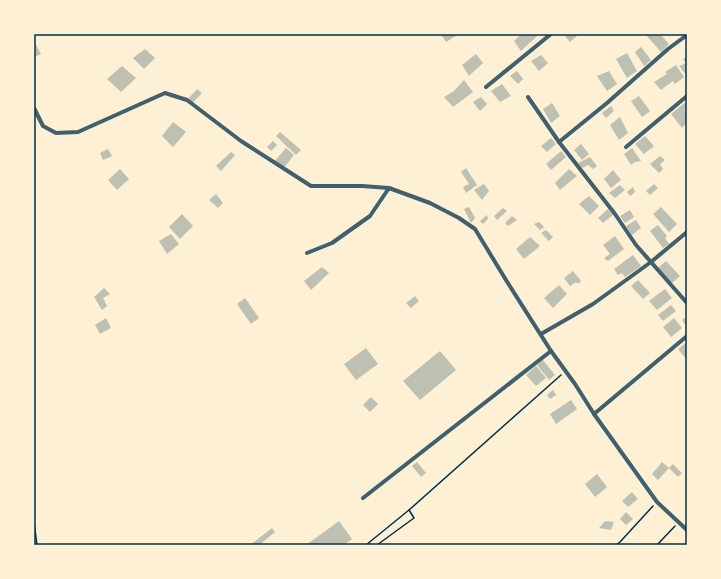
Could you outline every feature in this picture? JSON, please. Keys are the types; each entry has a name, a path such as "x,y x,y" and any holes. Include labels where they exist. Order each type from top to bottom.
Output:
{"street":[{"path":"486,87 551,34"},
{"path":"559,142 607,103 668,49 687,35"},
{"path":"34,108 44,126 56,133 78,132 165,93 186,100 241,141 311,186 362,186 389,188 430,203 459,218 475,229 506,280 542,334 551,351 657,502 687,530"},
{"path":"626,147 687,96"},
{"path":"528,97 559,142 615,214 636,245 687,304"},
{"path":"307,253 332,243 370,216 389,188"},
{"path":"542,334 593,304 651,262 687,232"},
{"path":"594,414 687,336"},
{"path":"363,498 551,351"}],"path":[{"path":"366,545 409,510 566,372"},
{"path":"616,545 657,502"},
{"path":"377,545 414,518 409,510"},
{"path":"34,522 38,545"},
{"path":"657,545 678,523"}],"building":[{"path":"441,34 459,34 446,42"},
{"path":"521,34 535,34 537,36 521,51 514,41"},
{"path":"563,34 579,34 570,42"},
{"path":"645,34 660,34 669,44 661,52"},
{"path":"34,41 41,54 34,57"},
{"path":"641,47 651,60 644,66 635,52"},
{"path":"145,49 155,58 144,69 133,58"},
{"path":"627,53 637,71 627,78 616,59"},
{"path":"476,54 483,63 469,76 462,65"},
{"path":"541,55 548,63 539,71 531,61"},
{"path":"687,57 687,76 679,66 686,63 683,59"},
{"path":"676,65 684,77 675,84 673,81 661,90 654,82 667,74 665,72"},
{"path":"122,66 136,78 121,92 107,79"},
{"path":"517,71 523,79 518,84 510,76"},
{"path":"609,71 617,84 607,91 597,76"},
{"path":"464,80 473,92 453,107 444,97 454,91"},
{"path":"502,84 511,96 500,102 491,91"},
{"path":"197,89 202,93 192,104 188,99"},
{"path":"639,96 650,111 642,117 631,101"},
{"path":"481,97 487,104 480,111 473,102"},
{"path":"687,101 687,123 682,128 671,114"},
{"path":"552,103 560,116 551,123 543,109"},
{"path":"611,106 614,111 606,118 602,113"},
{"path":"620,117 628,133 619,140 610,125"},
{"path":"173,122 186,132 173,147 162,136"},
{"path":"280,132 301,150 296,155 276,136"},
{"path":"645,136 654,146 644,154 635,144"},
{"path":"551,138 556,144 547,152 541,146"},
{"path":"273,141 277,145 271,151 267,147"},
{"path":"581,144 589,154 582,160 574,150"},
{"path":"286,148 294,155 283,169 274,162"},
{"path":"632,148 641,161 635,162 631,165 624,154"},
{"path":"108,149 112,156 103,160 100,153"},
{"path":"561,151 566,157 551,170 546,164"},
{"path":"231,152 235,155 221,171 216,166"},
{"path":"660,156 665,160 660,164 663,169 659,173 650,164"},
{"path":"590,157 597,166 593,169 588,165 582,168 578,163"},
{"path":"466,168 477,185 466,193 463,187 469,184 461,172"},
{"path":"120,169 129,179 117,190 108,180"},
{"path":"569,169 577,176 560,190 555,183"},
{"path":"613,170 621,180 611,188 604,179"},
{"path":"484,184 489,191 482,200 474,190"},
{"path":"654,184 658,188 650,195 646,191"},
{"path":"620,185 625,190 615,198 609,193"},
{"path":"633,187 635,192 630,196 627,192"},
{"path":"216,194 223,203 218,208 209,200"},
{"path":"589,196 599,206 590,215 579,204"},
{"path":"469,207 475,218 471,223 464,209"},
{"path":"661,207 677,224 669,232 653,214"},
{"path":"503,208 507,211 497,220 494,216"},
{"path":"608,209 613,215 603,223 598,218"},
{"path":"630,210 634,217 625,223 620,216"},
{"path":"182,214 193,226 180,239 169,227"},
{"path":"487,215 488,219 483,224 480,221"},
{"path":"512,216 517,220 508,226 505,223"},
{"path":"636,220 641,228 632,235 626,226"},
{"path":"539,222 544,227 540,230 534,224"},
{"path":"658,225 667,236 665,238 669,244 663,248 650,231"},
{"path":"546,230 553,237 549,241 541,233"},
{"path":"171,234 179,244 167,254 159,241"},
{"path":"615,236 624,249 608,261 604,258 610,254 603,245"},
{"path":"530,237 540,246 524,259 516,249"},
{"path":"633,255 641,266 625,277 622,273 618,275 614,269"},
{"path":"666,261 680,276 671,284 657,269"},
{"path":"322,267 329,273 311,290 304,281"},
{"path":"573,271 581,281 578,284 576,282 570,286 564,278"},
{"path":"638,280 650,293 643,299 631,286"},
{"path":"559,285 567,294 553,308 544,298"},
{"path":"104,288 110,294 103,298 107,306 102,310 94,297"},
{"path":"665,289 672,298 657,310 649,301"},
{"path":"415,296 419,301 411,308 406,303"},
{"path":"245,298 259,318 251,324 237,304"},
{"path":"671,305 676,311 663,321 658,315"},
{"path":"687,316 687,327 682,320"},
{"path":"106,318 111,328 100,334 95,325"},
{"path":"674,318 682,328 671,337 663,327"},
{"path":"687,342 687,360 678,349"},
{"path":"366,348 378,364 356,380 344,364"},
{"path":"440,351 456,370 420,400 403,381"},
{"path":"543,360 555,375 549,380 537,365"},
{"path":"536,366 546,378 536,386 526,375"},
{"path":"553,390 556,395 550,399 547,395"},
{"path":"371,397 378,404 370,412 363,405"},
{"path":"571,400 577,409 556,424 550,414"},
{"path":"417,462 426,473 421,477 412,466"},
{"path":"662,462 669,468 658,480 652,474"},
{"path":"673,464 682,473 678,477 669,468"},
{"path":"597,474 607,487 595,497 585,484"},
{"path":"632,492 638,499 628,507 622,501"},
{"path":"626,512 633,519 626,525 620,519"},
{"path":"339,521 352,539 344,545 306,545"},
{"path":"605,521 614,522 611,530 599,528"},
{"path":"272,528 275,532 259,545 250,545"}]}
